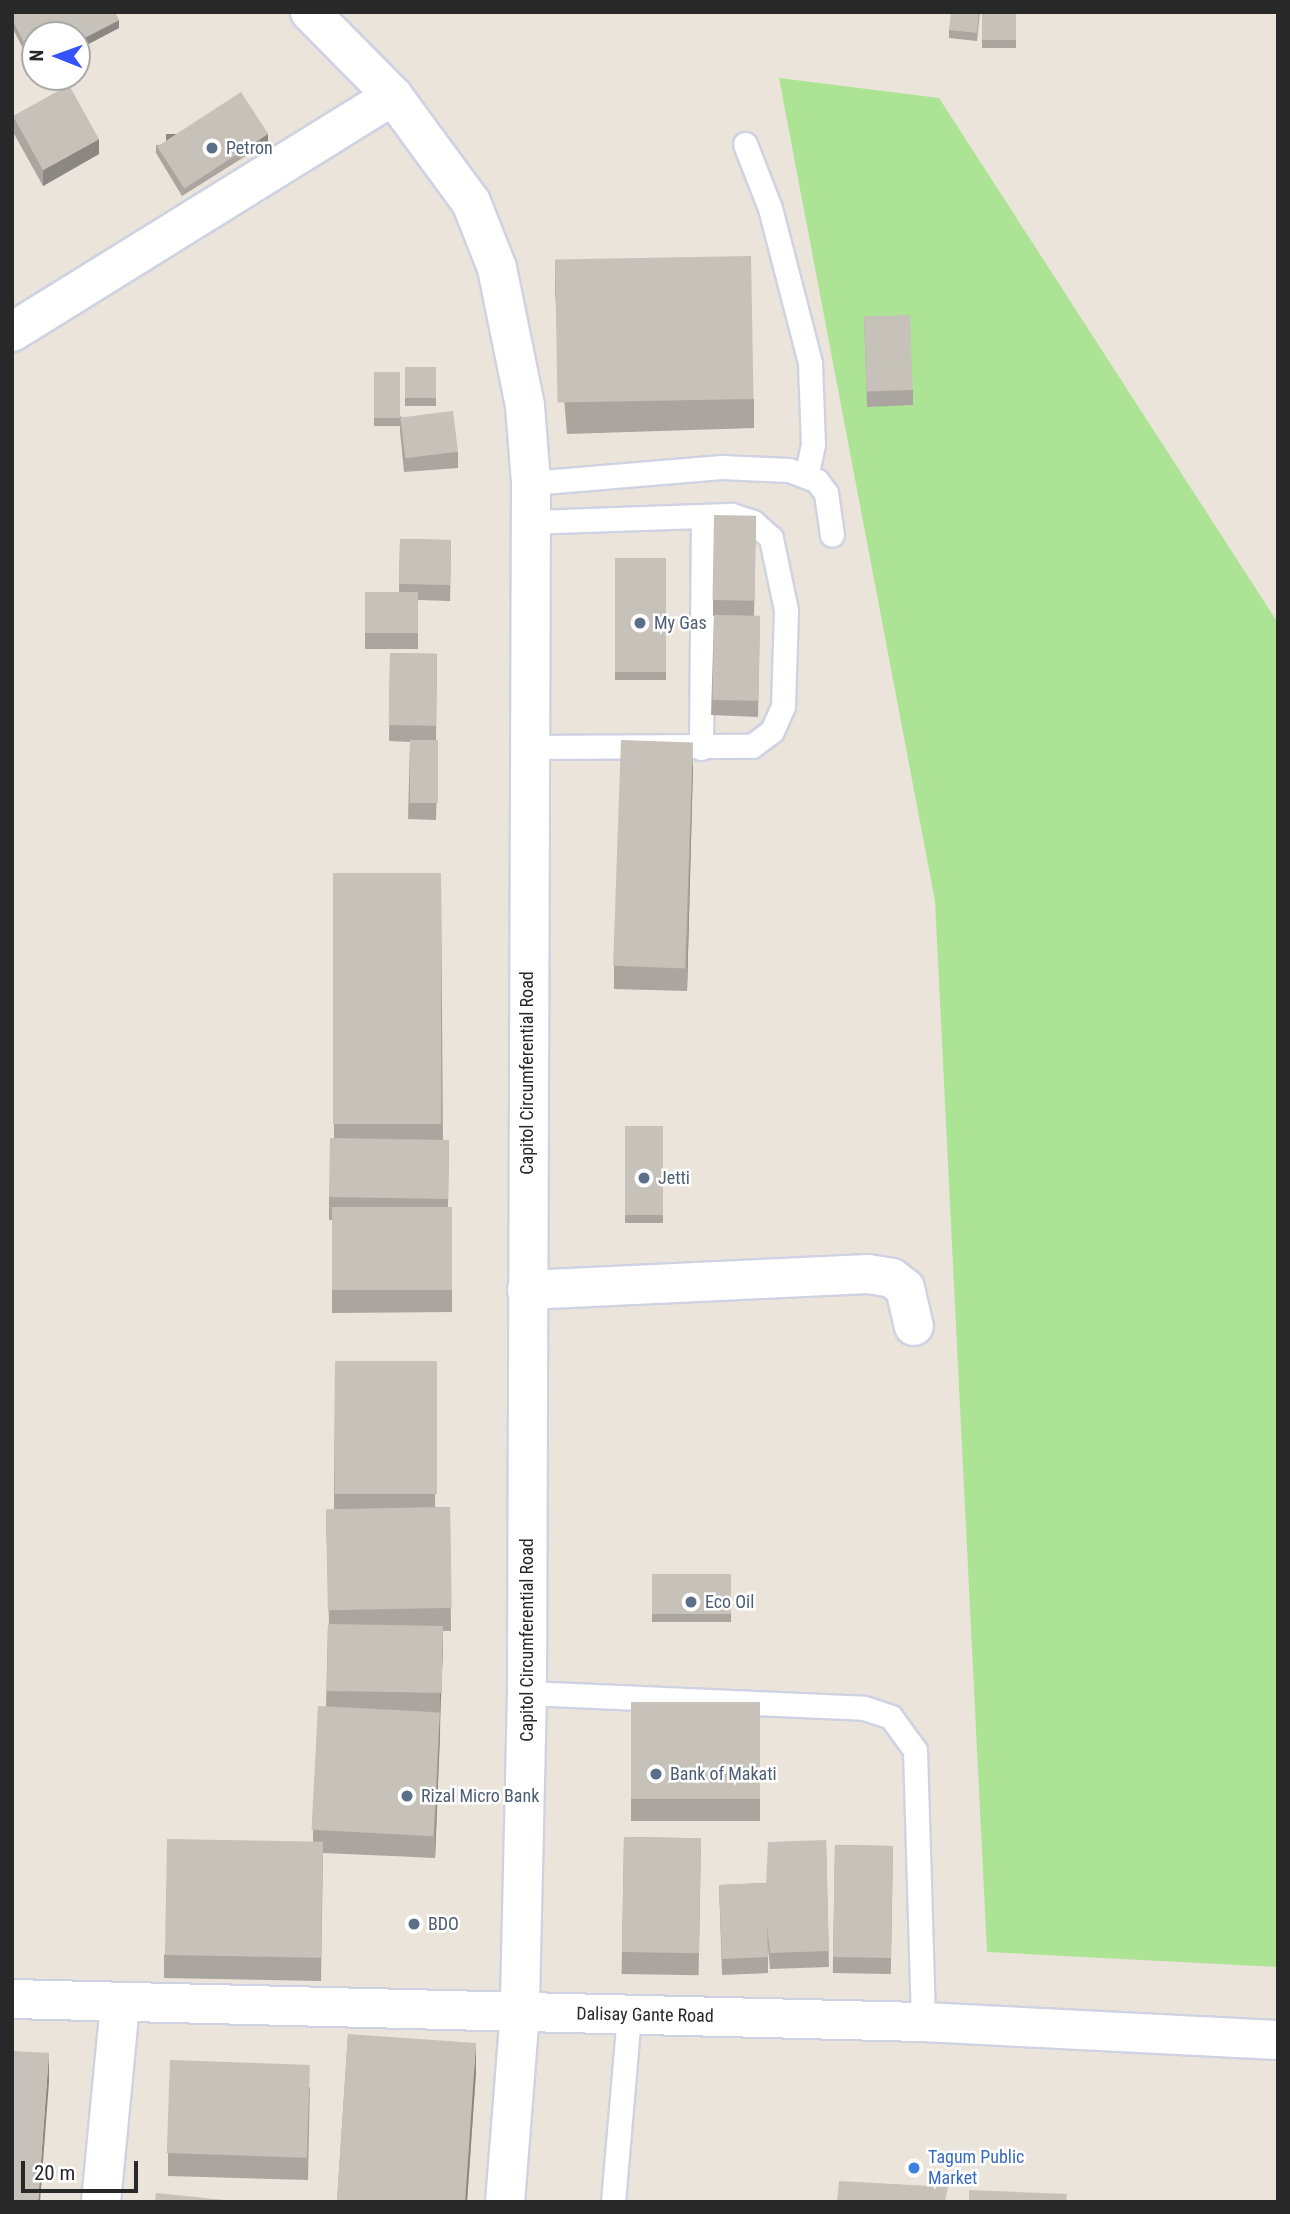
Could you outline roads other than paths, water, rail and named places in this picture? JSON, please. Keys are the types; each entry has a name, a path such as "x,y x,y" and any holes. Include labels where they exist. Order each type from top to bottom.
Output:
{"main road":[{"name":"Capitol Circumferential Road","path":"310,12 393,96 471,202 497,268 517,342 531,483 528,747 527,1693 520,2012 505,2202"},
{"path":"12,332 393,96"},
{"path":"527,1290 868,1274 892,1278 905,1288 914,1326"},
{"name":"Dalisay Gante Road","path":"12,2000 923,2022 1278,2040"},
{"path":"102,2202 120,2003"}],"lane":[{"path":"745,144 770,208 810,363 813,443 806,476"},
{"path":"531,483 758,466 806,476 825,493 832,535"},
{"path":"701,748 703,516"},
{"path":"528,747 752,746 772,731 782,706 786,610 771,538 754,522 703,516 531,522"},
{"path":"527,1693 864,1708 891,1717 915,1750 923,2022"},
{"path":"613,2202 629,2015"}],"place":[{"name":"Petron","path":"212,148"},
{"name":"My Gas","path":"640,623"},
{"name":"Jetti","path":"644,1178"},
{"name":"Eco Oil","path":"691,1602"},
{"name":"Bank of Makati","path":"656,1774"},
{"name":"Rizal Micro Bank","path":"407,1796"},
{"name":"BDO","path":"414,1924"},
{"name":"Tagum Public Market","path":"914,2168"}]}
